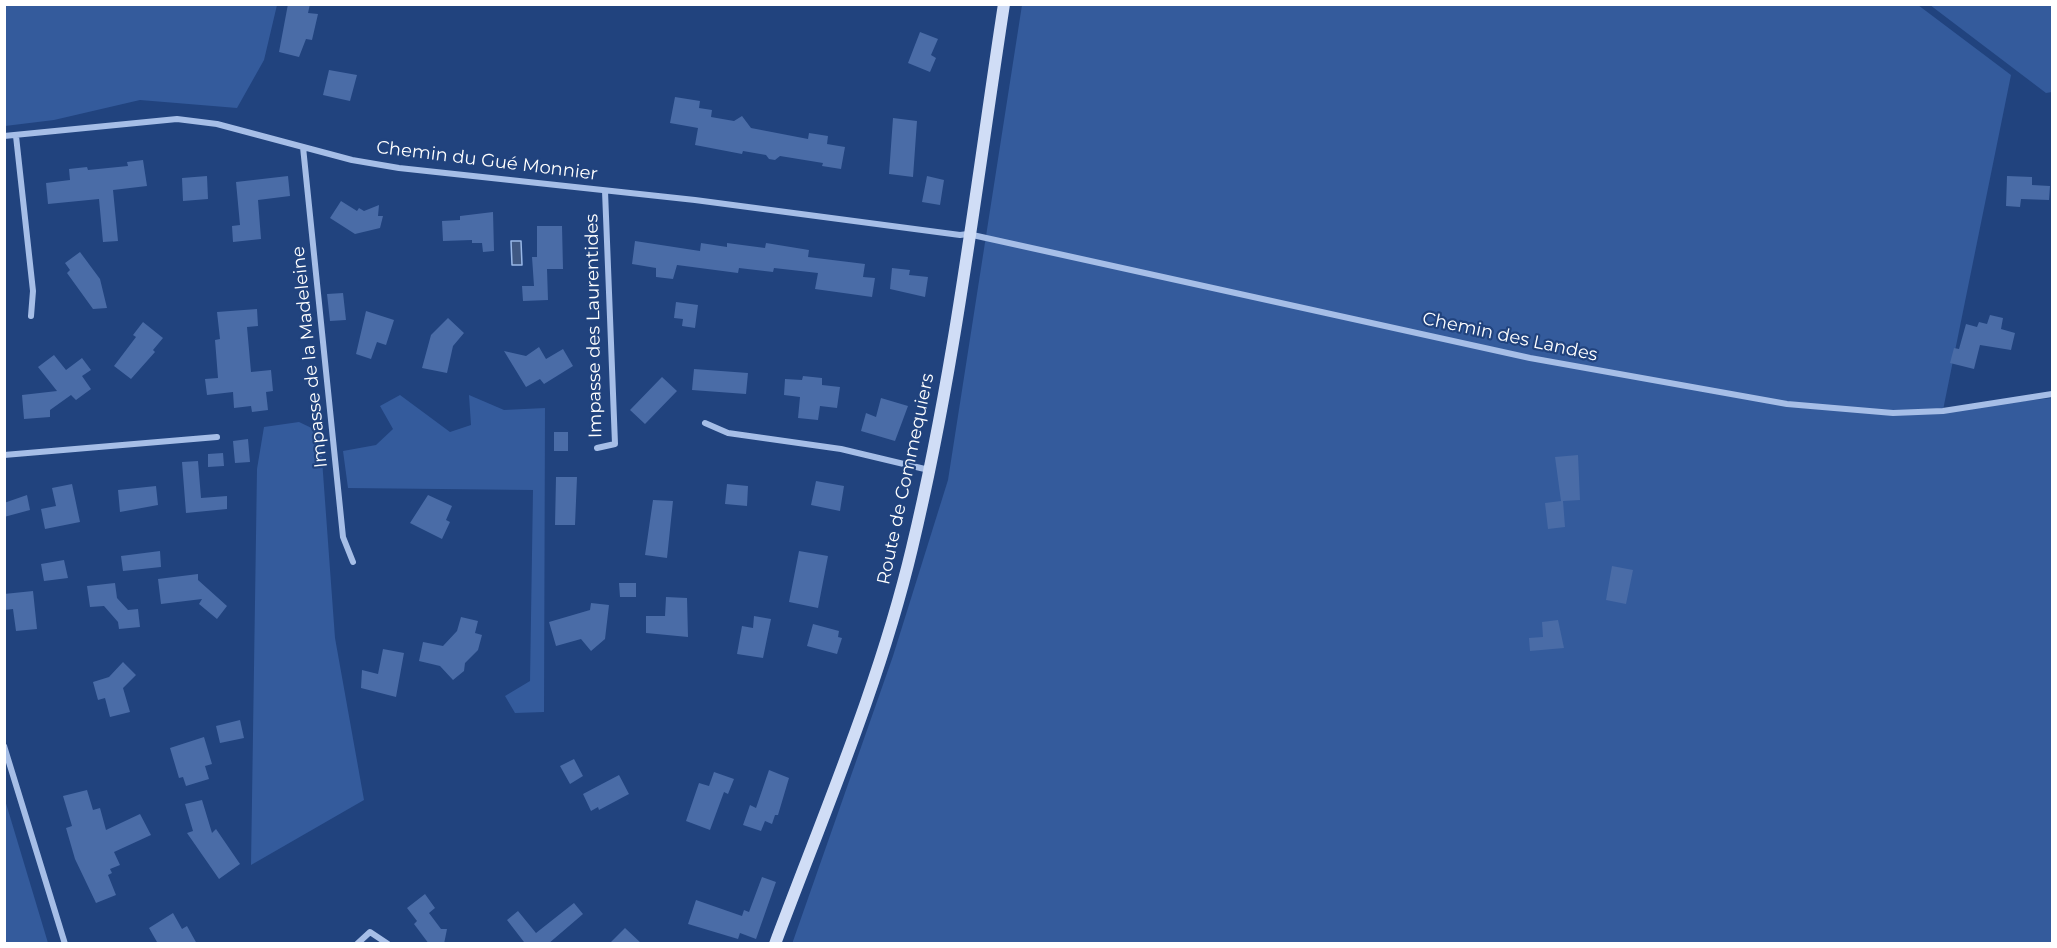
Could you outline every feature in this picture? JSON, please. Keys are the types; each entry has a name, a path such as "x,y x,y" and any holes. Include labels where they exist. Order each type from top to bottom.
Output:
{"street":[{"name":"Route de Commequiers","path":"775,944 890,631 930,470 951,353 1004,4"},
{"name":"Chemin du Gué Monnier","path":"4,136 177,119 217,124 303,147 399,168 605,190 960,235 968,234"},
{"path":"16,136 33,291 31,316"},
{"name":"Impasse de la Madeleine","path":"303,147 343,537 353,562"},
{"name":"Impasse des Laurentides","path":"597,448 615,444 605,190"},
{"name":"Chemin des Landes","path":"968,234 1530,358 1787,404 1893,413 1943,411 2052,394"},
{"path":"705,423 728,433 841,449 930,470"},
{"path":"4,455 217,437"},
{"path":"4,746 65,944"},
{"path":"357,944 370,932 388,944"}],"shaded area":[{"path":"4,5 277,5 264,60 237,108 140,100 54,120 5,126"},
{"path":"1022,5 1918,5 2011,75 1943,410 2052,398 2052,943 792,944 893,656 948,480"},
{"path":"1930,5 2052,5 2052,92 2046,93"},
{"path":"511,241 521,241 522,265 512,265"},
{"path":"400,395 450,432 471,425 469,395 504,410 545,408 544,712 515,713 505,696 530,681 533,490 348,488 343,451 376,445 393,429 380,406"},
{"path":"299,422 320,432 335,638 364,800 251,865 257,469 264,427"},
{"path":"5,800 48,943 5,943"}],"building":[{"path":"288,4 310,4 308,13 318,14 312,40 306,39 299,57 279,52"},
{"path":"920,32 938,39 931,55 936,58 930,72 908,63"},
{"path":"329,70 357,75 350,101 323,95"},
{"path":"675,97 700,101 699,108 712,110 711,117 734,121 742,116 751,128 808,139 809,133 828,136 827,144 845,147 841,169 822,166 823,163 780,156 775,160 769,159 766,155 743,151 742,154 695,145 698,128 670,123"},
{"path":"893,118 917,121 913,177 889,174"},
{"path":"143,160 147,186 113,190 118,241 103,242 99,199 48,204 46,183 70,180 69,169 87,167 88,170 128,166 127,162"},
{"path":"207,176 208,199 183,201 182,178"},
{"path":"288,176 290,196 258,200 261,239 233,242 232,226 240,225 236,182"},
{"path":"927,176 944,180 940,205 922,202"},
{"path":"2007,176 2032,177 2032,185 2050,186 2049,200 2021,199 2020,207 2006,206"},
{"path":"341,201 357,211 359,208 364,211 379,205 378,216 383,216 380,228 355,234 330,218"},
{"path":"493,212 494,251 483,252 482,243 472,243 472,240 443,241 442,221 460,220 460,216"},
{"path":"537,226 562,226 563,269 547,269 548,300 523,301 522,286 534,286 532,257 537,257"},
{"path":"635,241 700,251 701,243 727,247 727,243 765,248 766,243 809,250 808,257 865,264 863,277 875,278 872,297 815,289 818,273 774,268 773,272 739,268 738,273 677,265 673,279 656,277 656,268 632,264"},
{"path":"80,252 100,279 107,308 93,309 67,273 70,270 65,263"},
{"path":"892,268 910,270 909,275 928,277 925,297 890,289"},
{"path":"343,293 346,320 330,321 327,294"},
{"path":"676,302 698,305 695,328 682,326 683,319 674,318"},
{"path":"257,309 258,326 247,327 251,372 271,370 273,391 266,392 268,410 252,412 251,406 234,408 233,392 207,395 205,379 218,378 215,340 220,339 217,312"},
{"path":"366,311 394,320 386,345 377,342 371,359 356,354"},
{"path":"1990,315 2003,318 2001,329 2015,333 2011,350 1980,345 1974,369 1950,363 1954,348 1959,349 1966,324 1977,327 1979,322 1987,324"},
{"path":"448,318 464,333 453,346 447,373 422,368 431,335"},
{"path":"143,322 163,338 153,350 155,352 131,379 114,366 136,337 133,335"},
{"path":"539,347 546,359 563,349 573,366 544,384 540,379 526,387 504,351 526,356"},
{"path":"54,355 66,370 82,358 91,370 82,376 91,389 76,400 71,395 50,410 50,417 24,419 22,395 57,391 38,367"},
{"path":"694,369 748,373 746,394 692,390"},
{"path":"803,376 822,378 822,385 840,387 837,408 820,406 818,420 798,418 800,397 784,395 785,379 802,380"},
{"path":"662,377 677,391 645,424 630,410"},
{"path":"881,398 908,406 895,441 861,431 866,413 876,417"},
{"path":"554,432 568,432 568,451 554,451"},
{"path":"248,439 250,462 235,463 233,441"},
{"path":"223,453 224,466 208,467 208,454"},
{"path":"1578,455 1580,500 1563,501 1565,527 1548,529 1545,503 1561,501 1555,457"},
{"path":"198,461 201,498 227,496 227,509 186,513 182,462"},
{"path":"556,477 577,477 575,525 555,525"},
{"path":"816,481 844,486 840,511 811,505"},
{"path":"72,484 80,522 45,529 41,509 56,506 52,488"},
{"path":"727,484 748,486 747,506 725,504"},
{"path":"156,486 158,505 120,512 118,490"},
{"path":"27,495 30,510 4,517 4,503"},
{"path":"428,495 452,506 446,520 450,522 442,539 410,523"},
{"path":"653,500 673,501 667,558 645,555"},
{"path":"160,551 161,567 123,571 121,556"},
{"path":"799,551 828,556 818,608 789,602"},
{"path":"64,560 68,578 44,581 41,564"},
{"path":"1612,566 1633,570 1626,604 1606,600"},
{"path":"198,574 198,580 227,606 217,619 199,604 202,599 161,604 158,579"},
{"path":"115,583 117,598 128,610 138,609 140,627 119,629 118,622 104,606 90,607 87,586"},
{"path":"619,583 636,583 636,597 620,597"},
{"path":"33,591 37,629 16,631 13,609 4,610 4,594"},
{"path":"666,597 687,598 688,637 646,633 646,616 665,616"},
{"path":"591,603 609,605 605,639 591,651 581,639 556,646 549,622 590,610"},
{"path":"754,616 771,619 763,658 737,654 742,626 753,628"},
{"path":"461,617 478,621 475,633 482,635 478,650 465,663 464,671 453,680 440,666 419,661 423,642 443,646 457,631"},
{"path":"1558,620 1564,648 1530,651 1529,638 1543,637 1542,622"},
{"path":"813,624 839,631 838,637 842,638 837,654 807,646"},
{"path":"383,649 404,653 396,697 361,688 362,670 378,674"},
{"path":"123,662 136,675 123,688 130,712 110,717 105,698 98,700 93,682 109,677"},
{"path":"240,720 244,738 220,743 216,726"},
{"path":"204,737 212,764 205,766 209,779 186,786 183,777 179,778 170,748"},
{"path":"574,759 583,776 570,784 560,766"},
{"path":"769,770 789,778 778,815 775,815 772,824 765,821 761,831 743,825 750,805 756,808"},
{"path":"714,772 734,779 728,794 724,792 710,830 686,821 699,783 709,786"},
{"path":"619,775 629,794 599,810 598,807 591,811 583,794"},
{"path":"87,790 93,810 100,808 106,830 140,814 151,835 114,852 120,865 110,869 112,873 108,875 116,895 96,903 75,859 66,828 72,826 63,796"},
{"path":"202,800 212,833 216,829 240,864 219,879 187,833 193,831 185,804"},
{"path":"762,877 776,882 756,939 740,933 738,939 688,924 696,900 742,916 744,910 749,912"},
{"path":"425,894 435,908 429,913 441,929 447,929 444,944 429,944 414,924 417,921 407,908"},
{"path":"574,903 583,914 548,944 522,944 524,942 507,920 518,911 536,933"},
{"path":"173,913 182,929 187,926 197,944 155,944 157,942 149,928"},
{"path":"625,928 642,944 609,944"}]}
